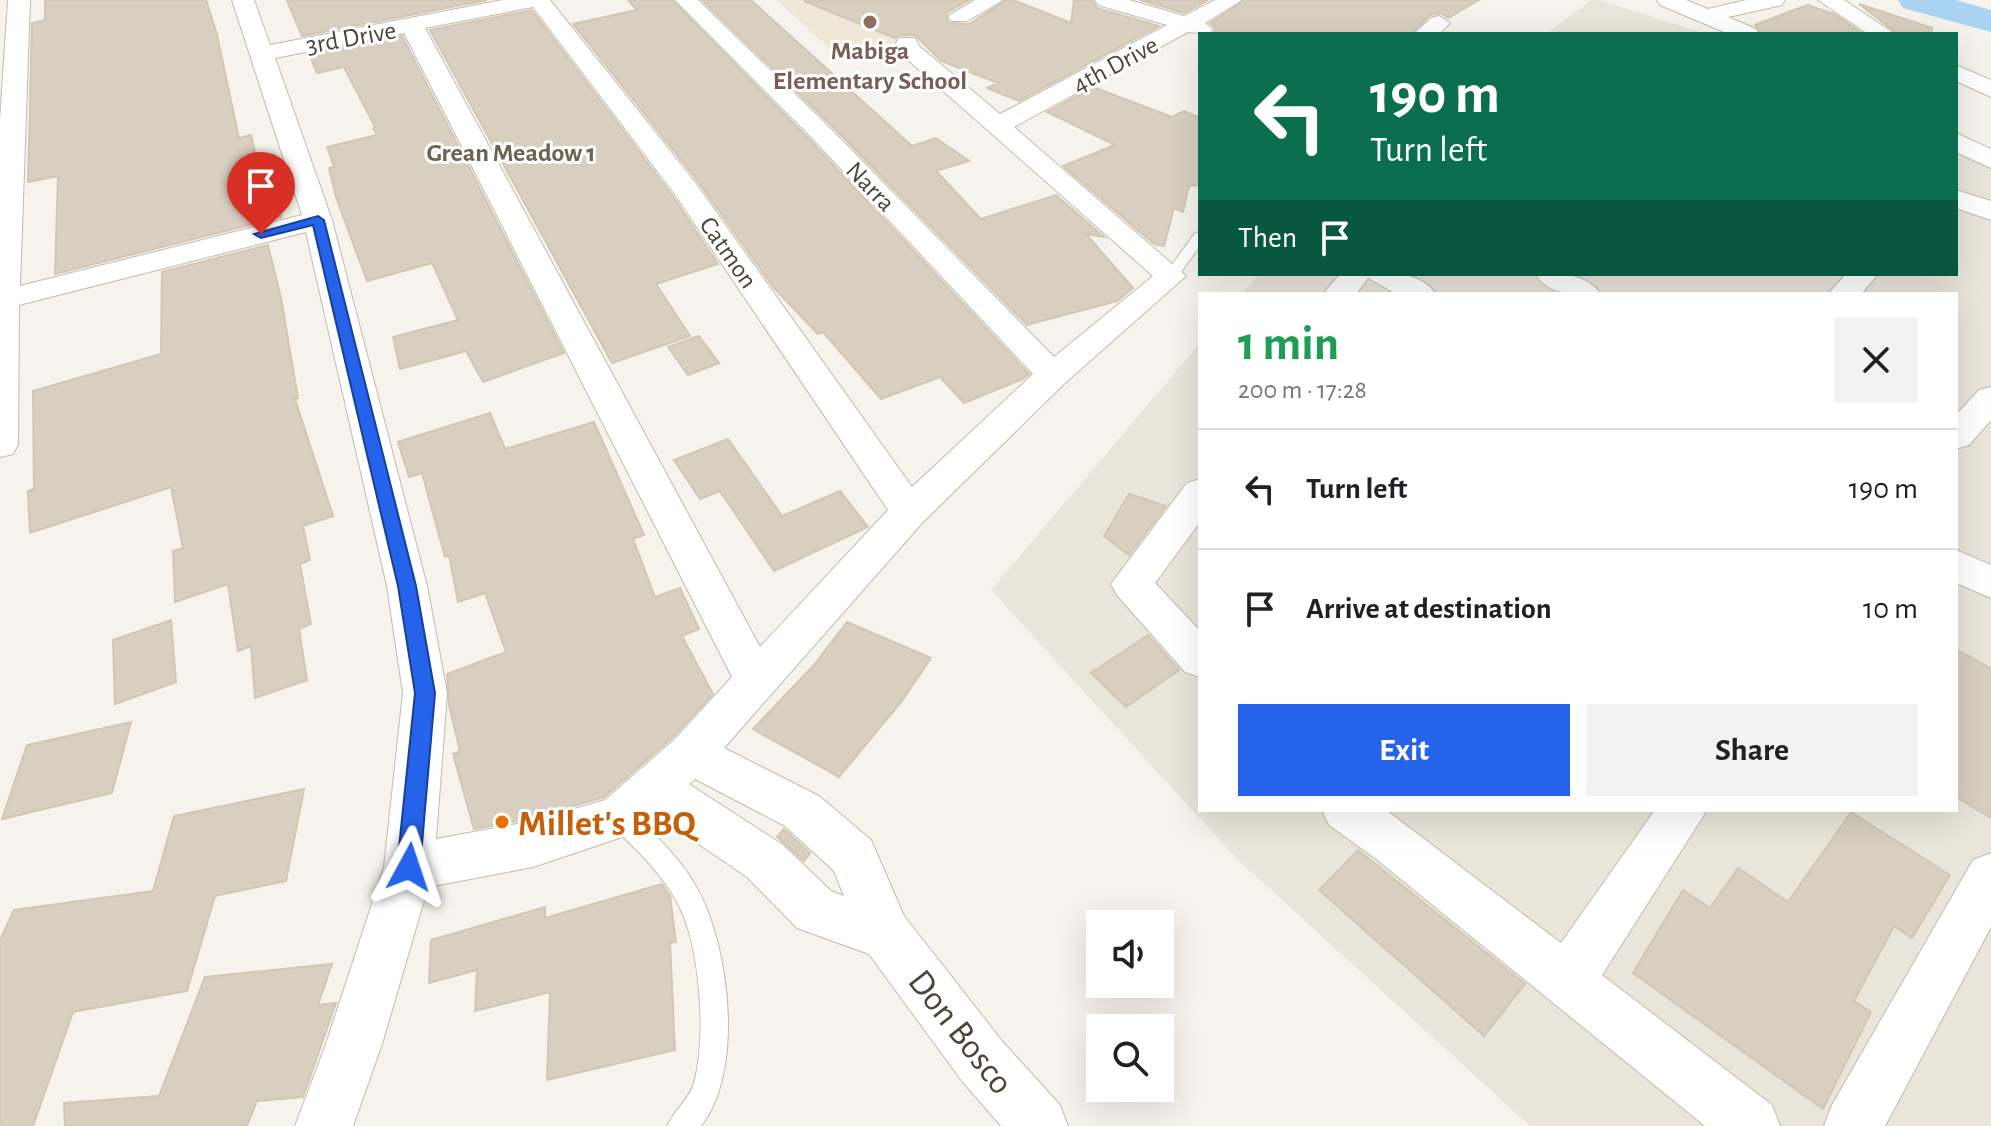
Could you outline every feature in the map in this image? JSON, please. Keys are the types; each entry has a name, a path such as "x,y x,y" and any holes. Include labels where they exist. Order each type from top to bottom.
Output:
{"street":[{"path":"0,445 2,299 19,0"},
{"path":"243,0 318,220 407,586 425,693 409,867 354,1044 324,1126"},
{"name":"3rd Drive","path":"260,54 538,0"},
{"name":"Catmon","path":"538,0 608,80 909,512"},
{"name":"Narra","path":"686,0 819,131 1053,375"},
{"path":"959,16 992,0"},
{"path":"1106,0 1212,32"},
{"name":"4th Drive","path":"997,126 1231,0"},
{"path":"1668,0 1743,32"},
{"path":"1706,16 1774,0"},
{"path":"1829,0 1881,32"},
{"path":"412,26 756,681"},
{"path":"409,867 533,844 655,786 756,681 909,512 1053,375 1171,276 908,48 907,43"},
{"path":"1958,73 1991,90"},
{"path":"1958,142 1991,160"},
{"path":"1958,199 1991,211"},
{"path":"2,299 318,220"},
{"path":"1341,292 1354,276"},
{"path":"1385,276 1416,292"},
{"path":"1554,276 1582,292"},
{"path":"1846,292 1861,276"},
{"path":"1958,435 1991,398"},
{"path":"1198,495 1175,530 1131,584 1198,658"},
{"path":"1958,566 1991,583"},
{"name":"Don Bosco","path":"655,786 765,861 815,911 886,934 982,1061 1039,1126"},
{"path":"1349,812 1751,1126"},
{"path":"1567,980 1682,812"},
{"path":"1853,1126 1991,877"}],"lane":[{"path":"1171,276 1198,239"},
{"path":"655,786 658,854 695,912 706,965 715,1047 705,1096 682,1126"}],"shaded area":[{"name":"Mabiga Elementary School","path":"777,0 985,0 896,43 832,51"},
{"path":"1591,0 1599,0 1700,32 1549,32"},
{"path":"1958,146 1991,164 1991,1126 1530,1126 1236,858 991,590 1198,345 1198,812 1958,812 1958,292 1244,292 1257,276 1958,276"}],"building":[{"path":"45,0 206,0 217,35 239,138 251,135 263,186 271,184 281,217 55,274 58,176 28,182 32,23 45,20"},
{"path":"287,0 487,0 302,36"},
{"path":"628,0 672,0 808,138 1029,374 964,403 940,377 881,399 823,332 818,334 774,288 696,179 573,24 637,10"},
{"path":"702,0 751,0 912,146 936,138 969,161 936,171 981,219 1056,195 1104,237 1086,234 1133,288 1117,301 1027,325 830,124"},
{"path":"969,0 946,13 948,23 969,24 1006,0 1013,0 1071,23 1074,0 1092,0 1097,8 1159,26 1019,101 987,88 998,83 941,61 915,35 895,38 804,1"},
{"path":"1140,0 1208,0 1184,13"},
{"path":"1245,0 1479,0 1448,18 1441,13 1430,15 1413,32 1215,32 1216,28 1210,23"},
{"path":"1859,4 1932,28 1931,32 1895,32"},
{"path":"1807,5 1834,14 1860,32 1760,32 1755,25"},
{"path":"532,10 672,195 718,264 656,284 690,336 612,363 430,30"},
{"path":"402,36 564,353 483,382 466,351 400,369 393,337 458,320 432,263 367,281 336,197 329,168 334,167 327,147 377,135 375,127 344,67 317,73 309,54"},
{"path":"1093,87 1172,117 1184,111 1198,117 1198,185 1189,186 1183,212 1174,208 1164,246 1154,244 1063,166 1115,145 1047,112"},
{"path":"268,245 281,298 298,398 295,399 333,516 303,526 310,560 300,564 311,624 299,629 307,680 255,698 251,646 238,651 228,584 175,602 173,551 183,548 171,487 30,533 28,491 34,489 33,391 161,354 162,272"},
{"path":"699,336 719,363 688,375 668,347"},
{"path":"490,413 505,449 594,422 644,535 633,539 655,597 680,588 699,629 682,636 713,694 672,738 604,797 532,818 474,829 453,754 460,751 449,705 447,674 506,652 485,593 458,602 449,555 445,557 422,473 409,477 398,442"},
{"path":"728,439 782,516 840,491 868,527 774,571 720,491 700,499 674,460"},
{"path":"1129,494 1166,506 1129,555 1104,536"},
{"path":"171,620 176,682 115,704 113,640"},
{"path":"847,622 931,658 902,701 839,777 753,729 813,666"},
{"path":"1148,635 1179,670 1126,707 1091,673"},
{"path":"1958,650 1991,669 1991,818 1958,798"},
{"path":"131,722 112,793 2,819 27,745"},
{"path":"304,789 286,881 215,896 187,991 73,1012 33,1126 0,1126 0,940 14,910 153,891 174,816"},
{"path":"1851,812 1950,875 1912,938 1894,926 1854,1001 1871,1012 1823,1109 1633,973 1683,890 1710,908 1738,868 1788,902"},
{"path":"784,829 810,853 804,861 777,837"},
{"path":"1358,850 1525,984 1484,1036 1319,890"},
{"path":"662,884 670,896 676,942 670,943 675,1050 547,1080 550,992 475,1011 477,970 429,983 431,940 545,907 545,918"},
{"path":"332,964 318,1005 336,1003 303,1097 257,1101 247,1126 65,1126 64,1103 159,1096 205,977"}],"waterway":[{"path":"1916,0 1991,21"}],"place":[{"name":"Mabiga Elementary School","path":"870,22"},
{"name":"Millet's BBQ","path":"502,822"}],"district":[{"name":"Grean Meadow 1","path":"511,152"}],"route":[{"path":"261,234 318,220 407,586 425,693 409,867"}]}
